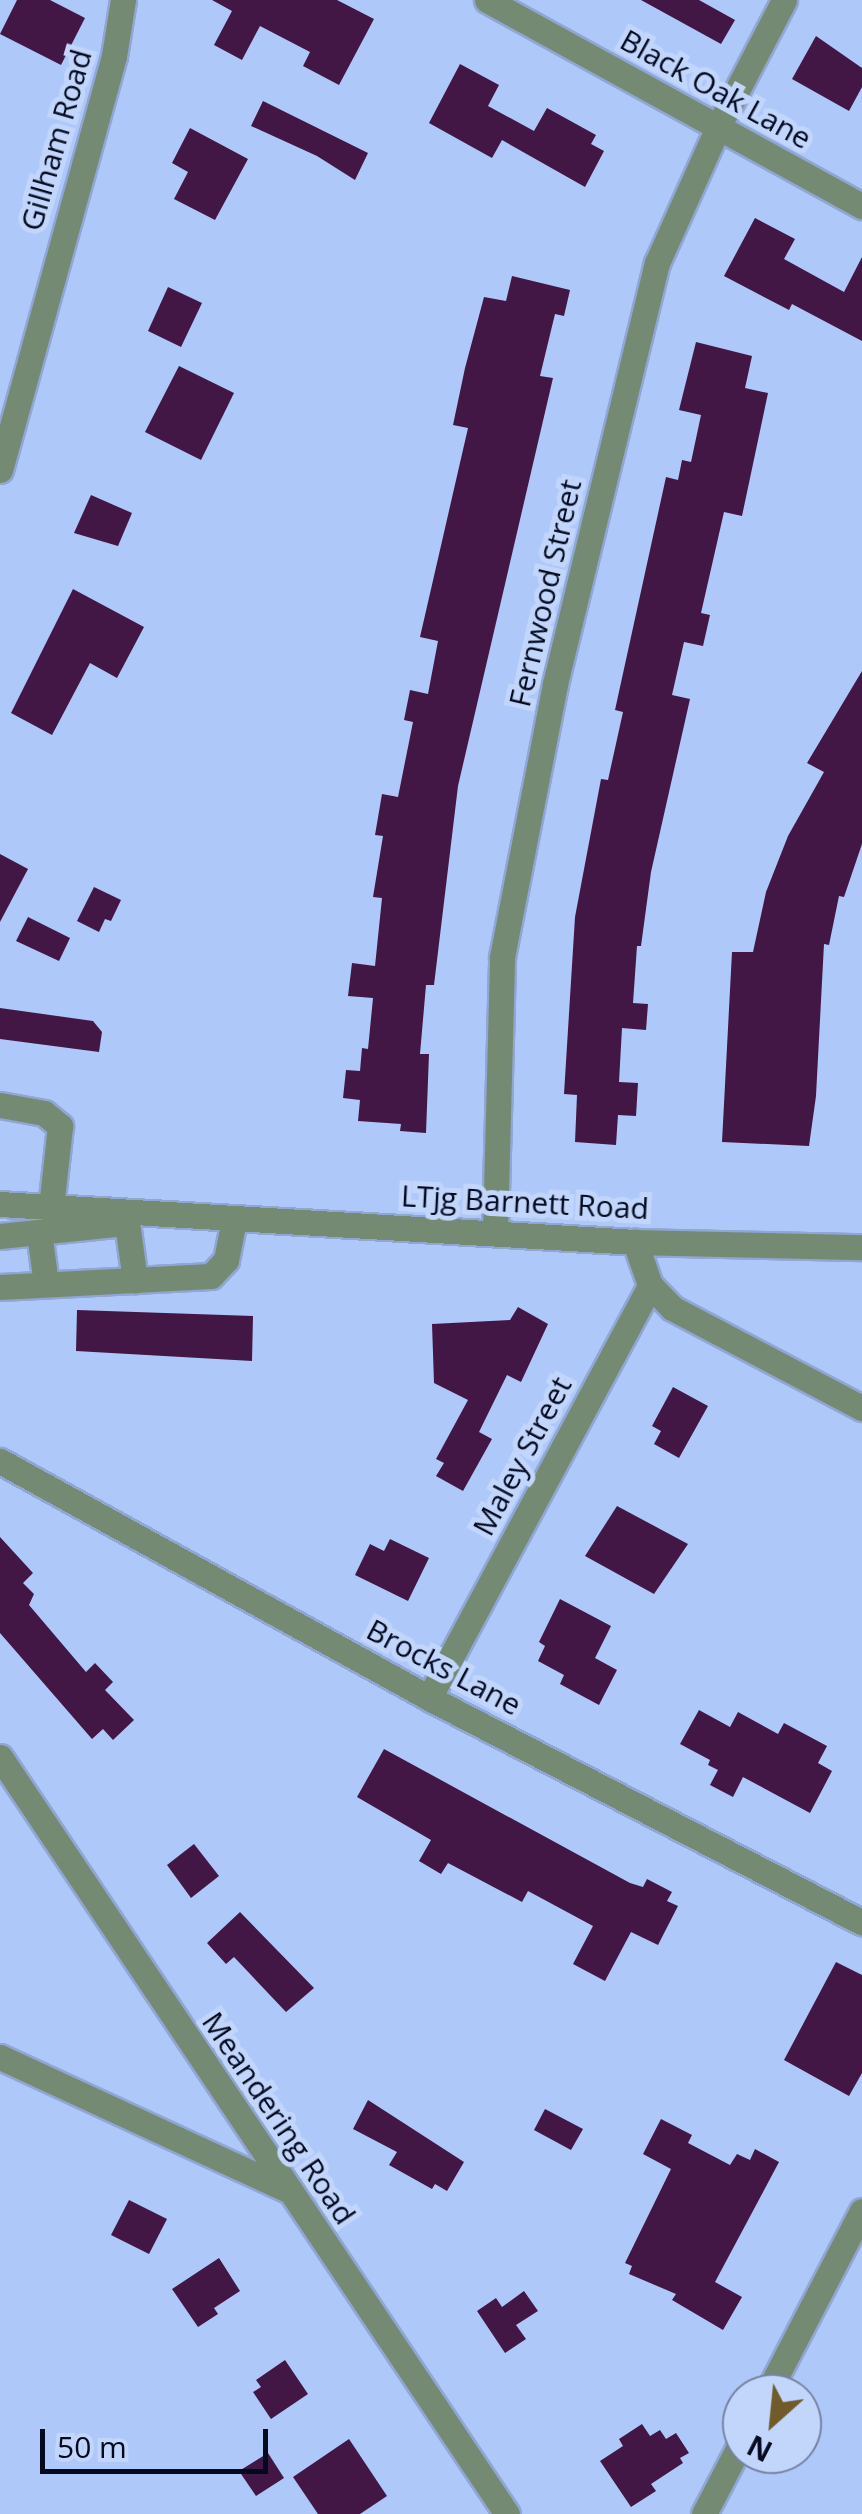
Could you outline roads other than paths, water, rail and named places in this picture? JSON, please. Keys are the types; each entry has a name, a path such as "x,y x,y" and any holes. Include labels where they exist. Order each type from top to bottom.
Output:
{"street":[{"name":"Gillham Road","path":"0,470 114,56 123,0"},
{"name":"Black Oak Lane","path":"487,0 862,206"},
{"name":"Fernwood Street","path":"495,1230 502,957 555,684 657,263 718,127 784,0"},
{"path":"0,1106 44,1113 60,1126 51,1207"},
{"name":"LTjg Barnett Road","path":"0,1204 234,1220 495,1230 635,1242 862,1248"},
{"name":"LTjg Barnett Road","path":"0,1236 184,1217"},
{"path":"0,1287 211,1276 226,1260 234,1220"},
{"path":"126,1223 135,1280"},
{"path":"39,1232 46,1284"},
{"path":"635,1242 650,1286 672,1308 862,1408"},
{"name":"Maley Street","path":"430,1698 650,1286"},
{"name":"Brocks Lane","path":"0,1461 430,1698 862,1922"},
{"name":"Meandering Road","path":"0,1756 507,2514"},
{"path":"0,2057 288,2190"},
{"path":"776,2374 862,2211"},
{"path":"704,2514 725,2474"}]}
